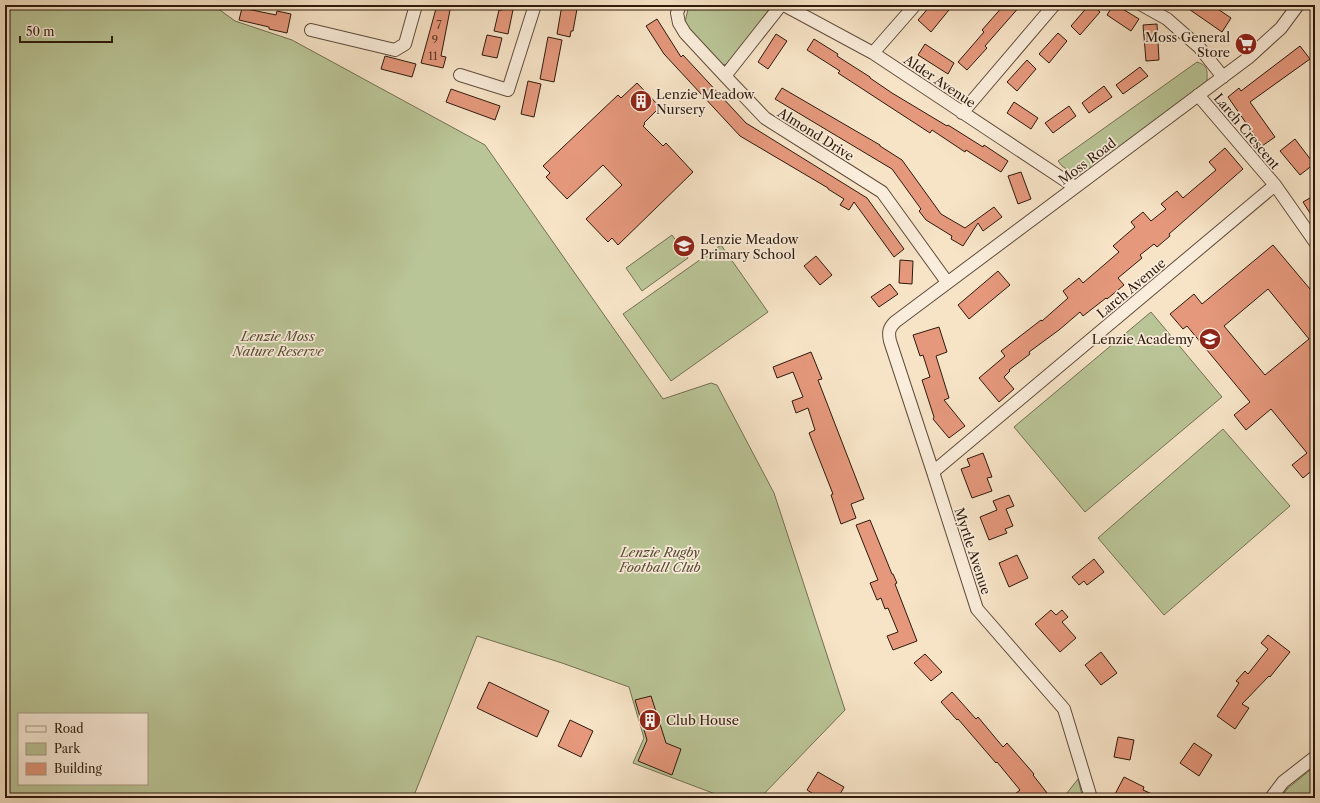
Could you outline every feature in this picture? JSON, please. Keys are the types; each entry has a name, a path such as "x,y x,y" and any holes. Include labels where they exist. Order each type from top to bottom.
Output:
{"street":[{"path":"311,30 395,50 406,44 416,5"},
{"path":"460,75 508,90 535,5"},
{"name":"Almond Drive","path":"680,5 677,13 679,23 685,33 765,118 882,192 947,282"},
{"path":"725,76 780,5"},
{"name":"Alder Avenue","path":"784,5 873,53 1076,187"},
{"path":"873,53 915,5"},
{"path":"962,113 1054,5"},
{"path":"1142,5 1167,19 1199,47 1222,77"},
{"name":"Moss Road","path":"888,332 890,327 895,322 947,282 1248,58 1282,28 1298,5"},
{"name":"Larch Crescent","path":"1198,95 1275,185"},
{"path":"1275,185 1315,242"},
{"name":"Larch Avenue","path":"933,472 1275,185"},
{"name":"Myrtle Avenue","path":"888,332 976,609 1064,709 1091,798"},
{"path":"1271,798 1283,782 1315,757"}],"green space":[{"name":"Lenzie Moss Nature Reserve","path":"5,5 213,5 235,21 292,40 485,145 663,399 711,383 717,385 774,493 845,710 760,798 726,798 633,763 644,738 629,687 562,663 477,636 413,798 5,798"},
{"path":"689,5 769,6 767,15 728,64 722,65 688,30 685,22"},
{"path":"1197,62 1204,65 1206,69 1207,82 1084,173 1075,175 1062,166 1058,161"},
{"path":"672,235 688,258 642,291 626,268"},
{"path":"721,245 768,312 671,381 623,314"},
{"path":"1151,312 1222,397 1085,512 1014,427"},
{"path":"1223,429 1290,506 1164,615 1098,538"},
{"path":"1315,766 1315,798 1280,798 1288,788"},
{"path":"1078,779 1083,798 1063,798"}],"building":[{"path":"437,5 451,5 441,56 446,57 443,68 421,63"},
{"path":"503,5 514,5 508,34 494,31 499,10 502,10"},
{"path":"562,5 576,5 577,9 573,31 571,31 570,37 557,34"},
{"path":"931,5 953,5 931,32 918,20"},
{"path":"1004,5 1021,5 985,46 987,48 967,70 958,62 984,32 982,30"},
{"path":"1089,5 1092,5 1100,12 1080,35 1071,26"},
{"path":"1113,5 1116,5 1139,19 1131,31 1107,15"},
{"path":"1183,5 1212,5 1231,18 1222,32"},
{"path":"242,8 276,15 277,11 291,14 287,33 239,20"},
{"path":"657,19 681,57 683,55 746,123 867,198 904,249 894,257 854,202 849,210 840,205 844,199 740,136 664,54 646,26"},
{"path":"1157,24 1159,60 1146,61 1143,25"},
{"path":"1058,33 1067,41 1049,63 1039,54"},
{"path":"776,34 787,41 768,69 758,62"},
{"path":"487,35 502,38 497,58 482,55"},
{"path":"548,37 562,40 554,82 540,79"},
{"path":"814,39 838,54 837,56 892,93 983,147 984,145 1008,161 1001,172 966,150 965,152 932,130 930,133 838,73 840,71 807,50"},
{"path":"925,44 954,63 948,74 918,55"},
{"path":"1300,46 1310,59 1250,102 1275,137 1262,146 1228,97 1239,88 1241,91"},
{"path":"385,56 416,64 412,77 381,69"},
{"path":"1027,60 1036,69 1017,91 1007,82"},
{"path":"1140,67 1148,76 1123,94 1116,85"},
{"path":"528,81 541,84 534,117 521,114"},
{"path":"637,83 660,107 644,123 645,124 643,126 663,146 666,143 693,172 618,245 612,238 608,242 586,219 622,185 603,165 567,199 546,177 550,173 543,166 618,95 621,98"},
{"path":"1104,86 1112,97 1089,113 1082,103"},
{"path":"782,88 880,145 902,160 941,214 965,228 994,207 1002,217 983,231 978,223 963,246 951,239 952,236 926,220 919,211 921,209 892,169 775,99"},
{"path":"451,89 500,106 495,120 446,102"},
{"path":"1014,102 1038,118 1031,129 1007,113"},
{"path":"1069,106 1076,116 1053,133 1045,123"},
{"path":"1295,139 1314,164 1300,175 1280,151"},
{"path":"1225,148 1243,169 1169,234 1170,236 1157,247 1154,244 1140,255 1142,258 1118,278 1124,285 1083,316 1080,312 1059,330 1029,352 1030,354 1009,370 1010,371 1004,377 1014,389 999,402 979,378 1005,356 1001,351 1041,320 1042,321 1068,298 1063,291 1079,278 1083,283 1119,252 1113,246 1135,227 1131,222 1143,212 1151,221 1166,209 1161,204 1177,191 1183,198 1216,170 1209,162"},
{"path":"1021,172 1031,199 1018,204 1008,176"},
{"path":"1315,195 1315,221 1303,202"},
{"path":"1273,245 1315,295 1315,468 1303,478 1292,465 1307,453 1271,409 1246,430 1234,415 1250,402 1187,326 1183,329 1170,314 1194,294 1202,304","holes":["1268,289 1309,339 1265,375 1224,326"]},
{"path":"816,256 832,275 820,285 804,266"},
{"path":"900,260 913,261 912,284 899,283"},
{"path":"998,271 1010,285 969,319 958,305"},
{"path":"890,284 898,294 879,307 871,297"},
{"path":"939,327 947,352 936,356 949,398 944,400 965,426 949,438 933,419 934,417 922,380 930,377 923,355 920,356 913,335"},
{"path":"811,352 822,379 818,380 864,499 851,504 856,518 841,524 831,495 833,494 809,433 815,430 808,408 796,413 792,401 803,397 793,372 777,378 773,367"},
{"path":"983,453 992,477 987,478 992,491 972,498 961,469 970,466 967,459"},
{"path":"1009,495 1014,506 1006,509 1013,526 1005,529 1007,533 989,540 980,517 997,510 993,501"},
{"path":"870,520 897,583 895,584 917,641 893,650 887,636 898,632 888,608 885,609 881,598 877,600 870,583 878,580 856,525"},
{"path":"1017,555 1028,578 1009,587 999,563"},
{"path":"1094,559 1104,572 1087,585 1084,581 1079,585 1072,577"},
{"path":"1051,610 1056,615 1062,610 1068,617 1062,622 1076,638 1060,652 1035,624"},
{"path":"1268,635 1290,652 1270,677 1269,676 1242,704 1249,708 1235,729 1217,716 1239,683 1236,681 1245,671 1248,674 1268,649 1261,643"},
{"path":"1101,652 1117,673 1101,685 1085,665"},
{"path":"925,654 942,672 931,681 914,663"},
{"path":"489,682 549,711 537,737 477,708"},
{"path":"952,692 976,719 978,717 1003,747 1007,743 1034,774 1033,775 1051,798 1010,798 1020,790 997,762 996,763 958,719 957,720 941,702"},
{"name":"Club House","path":"651,696 666,743 681,749 672,775 638,761 647,740 635,700"},
{"path":"570,720 593,731 581,757 558,746"},
{"path":"1118,737 1134,740 1130,760 1114,757"},
{"path":"1194,743 1212,755 1199,776 1180,763"},
{"path":"818,772 844,787 838,798 829,798 822,794 820,798 807,790"},
{"path":"1124,777 1144,787 1143,790 1161,798 1113,798"}],"place":[{"name":"Moss General Store","path":"1246,44"},
{"name":"Lenzie Meadow Nursery","path":"641,101"},
{"name":"Lenzie Meadow Primary School","path":"684,246"},
{"name":"Lenzie Academy","path":"1210,339"},
{"name":"Club House","path":"650,720"}],"park label":[{"name":"Lenzie Rugby Football Club","path":"660,560"}]}
